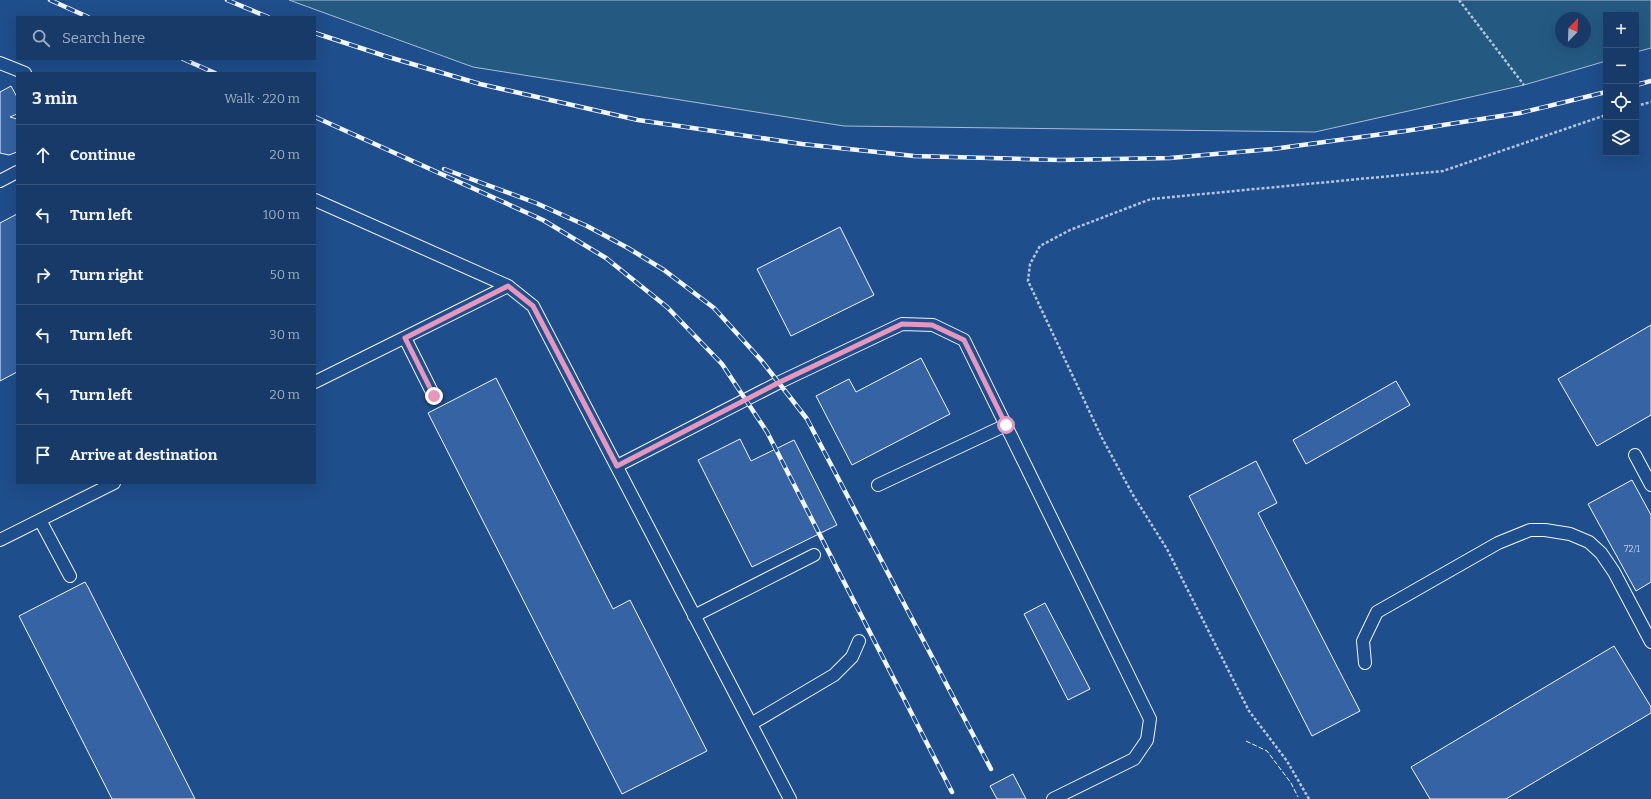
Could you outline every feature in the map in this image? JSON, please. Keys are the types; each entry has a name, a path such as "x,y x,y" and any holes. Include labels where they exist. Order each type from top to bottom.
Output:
{"lane":[{"path":"0,63 22,72"},
{"path":"0,181 16,173"},
{"path":"316,200 508,286 533,306 790,799"},
{"path":"316,382 508,286"},
{"path":"617,466 780,382 902,324 932,325 964,340 1150,719 1147,740 1134,759 1053,799"},
{"path":"405,338 434,396"},
{"path":"878,485 1006,425"},
{"path":"1635,455 1651,485"},
{"path":"0,540 112,484"},
{"path":"40,520 70,576"},
{"path":"1366,663 1363,641 1377,612 1498,543 1530,530 1545,530 1570,534 1589,542 1601,552 1614,572 1651,642"},
{"path":"694,616 814,555"},
{"path":"751,724 834,676 852,658 859,642"}],"path":[{"path":"1459,0 1524,85"},
{"path":"1639,105 1651,102"},
{"path":"1309,799 1287,761 1249,711 1167,549 1133,496 1102,438 1028,280 1030,264 1040,246 1070,230 1151,199 1443,171 1603,116"}],"shaded area":[{"path":"289,0 1651,0 1651,48 1639,51 1639,12 1603,12 1603,62 1524,85 1315,132 844,126 473,67"}],"building":[{"path":"11,86 16,95 16,114 10,117 16,119 16,152 9,155 0,153 0,92"},
{"path":"16,215 16,373 0,381 0,223"},
{"path":"840,227 874,295 791,336 757,269"},
{"path":"1651,325 1651,415 1597,446 1558,379"},
{"path":"921,358 950,414 852,465 816,396 849,379 856,392"},
{"path":"496,378 613,609 630,600 707,751 622,794 428,413"},
{"path":"1396,381 1410,405 1306,464 1293,440"},
{"path":"740,439 751,461 794,440 837,525 752,567 698,460"},
{"path":"1256,461 1277,503 1258,513 1360,711 1312,736 1189,496"},
{"path":"1632,480 1651,515 1651,582 1636,591 1588,504"},
{"path":"85,582 195,799 112,799 19,616"},
{"path":"1045,603 1090,689 1068,700 1024,614"},
{"path":"1614,646 1651,707 1651,713 1506,799 1430,799 1411,767"},
{"path":"1013,774 1026,799 997,799 990,786"}],"railway":[{"path":"50,0 86,16"},
{"path":"227,0 266,16"},
{"path":"316,33 385,56 480,84 638,120 802,144 914,156 1059,160 1170,158 1273,149 1405,131 1520,113 1603,93"},
{"path":"185,60 213,72"},
{"path":"1639,84 1651,81"},
{"path":"316,117 543,220 606,258 667,307 722,364 767,432 952,792"},
{"path":"444,169 536,203 587,226 628,248 664,270 714,308 761,360 807,419 991,769"}],"fence":[{"path":"1246,741 1267,751 1291,783 1298,797"}],"route":[{"path":"434,396 405,338 508,286 533,306 617,466 780,382 902,324 932,325 964,340 1006,425"}]}
